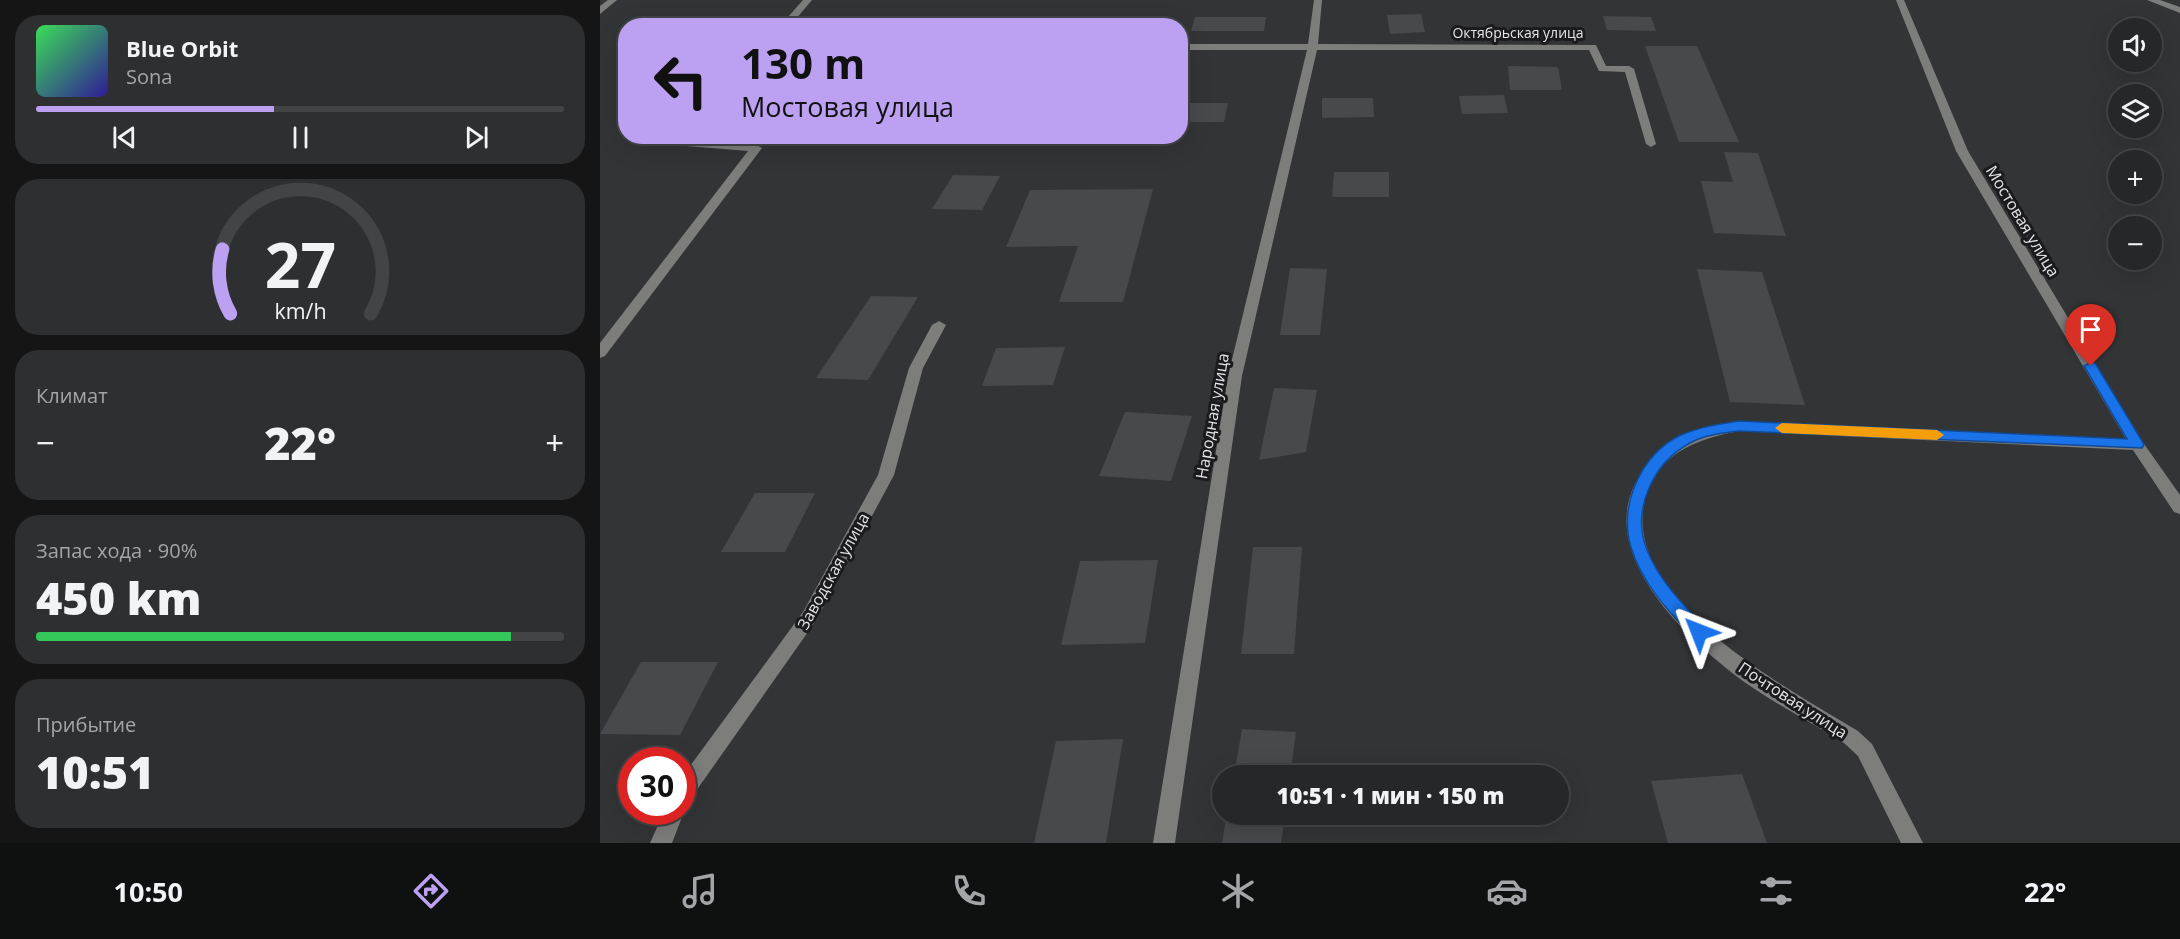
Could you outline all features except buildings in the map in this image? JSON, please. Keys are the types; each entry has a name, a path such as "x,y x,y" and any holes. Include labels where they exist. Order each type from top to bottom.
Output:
{"street":[{"path":"600,11 614,0"},
{"path":"791,18 808,0"},
{"name":"Народная улица","path":"1164,843 1235,376 1313,46 1318,0"},
{"name":"Мостовая улица","path":"1900,0 1962,151 2137,445 2180,508"},
{"path":"2151,0 2180,10"},
{"path":"1188,47 1313,46"},
{"name":"Октябрьская улица","path":"1313,46 1593,47 1602,69 1629,69 1650,144"},
{"path":"600,353 756,148 701,144"},
{"name":"Заводская улица","path":"696,774 809,617 886,475 916,368 939,325"},
{"name":"Почтовая улица","path":"1912,843 1864,750 1851,736 1749,675 1699,632 1671,604 1639,549 1634,524 1637,500 1644,482 1663,456 1685,439 1711,430 1739,426 2137,445"},
{"path":"661,843 669,825"}],"slow traffic":[{"path":"1782,428 1937,435"}],"route":[{"path":"1699,632 1671,604 1654,578 1639,549 1634,524 1637,500 1644,482 1663,456 1685,439 1711,430 1739,426 2137,445 2091,366"}]}
